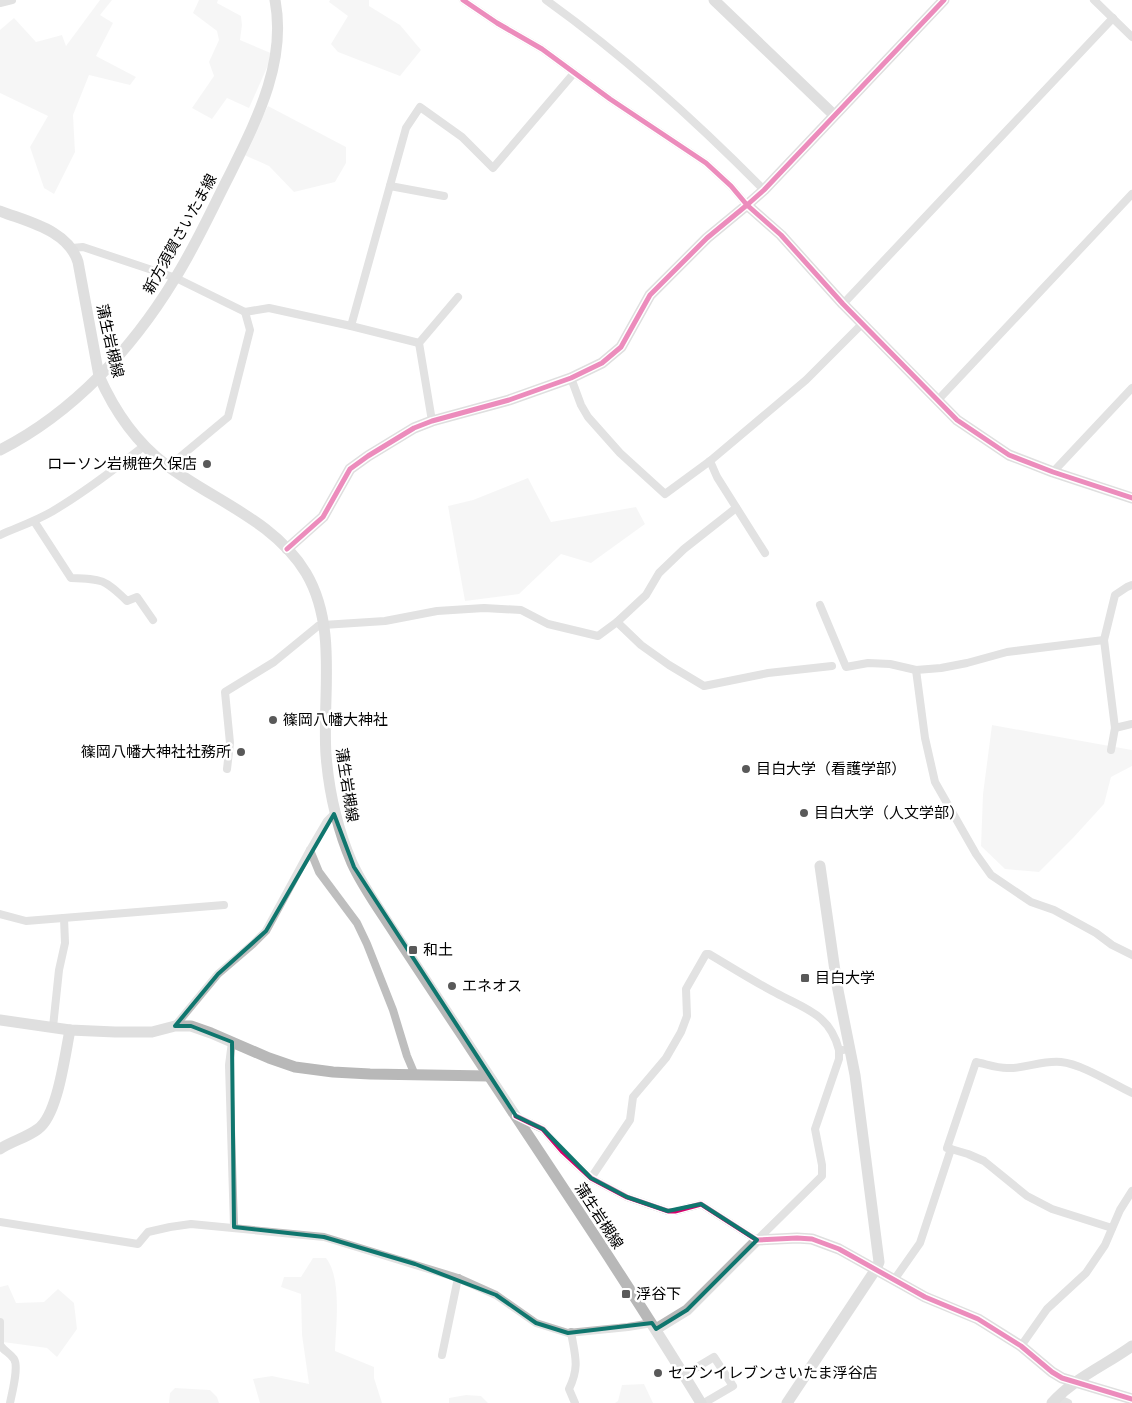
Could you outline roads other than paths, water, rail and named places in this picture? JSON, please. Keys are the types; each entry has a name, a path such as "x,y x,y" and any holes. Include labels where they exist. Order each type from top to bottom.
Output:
{"street":[{"path":"0,3 12,0"},
{"name":"新方須賀さいたま線","path":"0,450 49,419 99,376 135,337 176,278 249,136 268,89 277,46 278,25 275,0"},
{"path":"463,0 497,23 542,49 706,163 731,186 747,205 781,235 862,324 957,420 1009,455 1053,472 1132,498"},
{"path":"546,0 574,20 670,101 720,146 764,190"},
{"path":"287,549 323,517 350,469 414,428 432,420 489,406 571,378 602,363 621,347 650,295 707,238 764,190 944,0"},
{"path":"1094,0 1132,37"},
{"path":"721,3 834,115"},
{"path":"843,304 1113,18"},
{"path":"351,326 406,128 420,106 462,137 492,168 574,73"},
{"path":"390,186 444,196"},
{"path":"937,401 1132,194"},
{"path":"0,211 51,231 67,242 72,248 83,248 176,278 245,312 269,308 418,343"},
{"name":"蒲生岩槻線","path":"72,248 78,262 99,376 124,420 144,446 168,467 266,530 287,549 304,571 311,584 320,610 325,644 326,754 334,814 350,858 366,888 703,1403"},
{"path":"418,343 458,297"},
{"path":"168,467 228,417 250,330 245,312"},
{"path":"571,378 588,418 620,452 665,494 710,461 806,380 862,324"},
{"path":"418,343 432,420"},
{"path":"1053,472 1132,388"},
{"path":"0,535 53,511 100,480 144,446"},
{"path":"710,461 736,508 765,553"},
{"path":"227,769 230,743 225,692 274,662 318,626 385,621 437,611 484,608 521,610 548,624 598,636 617,622 646,595 659,573 684,549 736,508"},
{"path":"34,521 71,578 94,578 108,582 127,601 137,596 153,620"},
{"path":"1111,750 1115,728 1104,640 1115,595 1132,585"},
{"path":"820,606 846,667 868,663 890,664 916,670 941,668 1007,652 1104,640"},
{"path":"617,622 641,645 704,686 768,674 832,666"},
{"path":"916,670 925,738 935,782 976,854 991,875 1031,902 1054,910 1132,955"},
{"path":"1115,728 1132,724"},
{"path":"175,1026 218,974 266,931 310,850 327,821 334,814"},
{"path":"310,850 319,872 357,923 367,944 394,1010 407,1056 416,1075"},
{"path":"787,1403 879,1262 844,1049 820,866"},
{"path":"0,914 26,921 224,905"},
{"path":"53,1027 59,970 65,943 64,918"},
{"path":"591,1178 630,1120 632,1097 666,1058 681,1032 687,1016 686,989 706,954 777,994 809,1009 821,1018 844,1049"},
{"path":"0,1020 70,1030 114,1032 152,1032 175,1026 191,1026 295,1067 333,1072 488,1076"},
{"path":"0,1149 29,1136 40,1128 49,1116 57,1094 70,1030"},
{"path":"232,1042 230,1065 234,1227"},
{"path":"0,1222 138,1244 148,1232 170,1226 191,1224 324,1236 458,1278 496,1295 536,1322 571,1332 654,1326 687,1310 822,1176 822,1165 815,1128 844,1049"},
{"path":"1112,1228 1052,1210 1027,1196 984,1162 968,1154 947,1148 976,1062 1006,1068 1042,1062 1074,1064 1132,1093"},
{"path":"516,1116 543,1129 563,1152 591,1178 627,1197 675,1212 700,1204 756,1240 812,1239 839,1249 925,1297 978,1319 1021,1346 1062,1378 1073,1383 1132,1398"},
{"path":"894,1280 920,1243 951,1149"},
{"path":"1021,1346 1047,1309 1086,1273 1104,1245 1132,1191"},
{"path":"442,1355 458,1278"},
{"path":"0,1322 0,1344 4,1351 14,1358 16,1366 10,1403"},
{"path":"571,1332 576,1375 570,1389 575,1403"},
{"path":"1054,1400 1073,1383 1132,1346"},
{"path":"684,1375 714,1356 733,1386 703,1403"},
{"path":"1054,1400 1068,1403"}],"place":[{"name":"ローソン岩槻笹久保店","path":"207,464"},
{"name":"篠岡八幡大神社","path":"273,720"},
{"name":"篠岡八幡大神社社務所","path":"241,752"},
{"name":"目白大学（看護学部）","path":"746,769"},
{"name":"目白大学（人文学部）","path":"804,813"},
{"name":"和土","path":"413,950"},
{"name":"目白大学","path":"805,978"},
{"name":"エネオス","path":"452,986"},
{"name":"浮谷下","path":"626,1294"},
{"name":"セブンイレブンさいたま浮谷店","path":"658,1373"}]}
